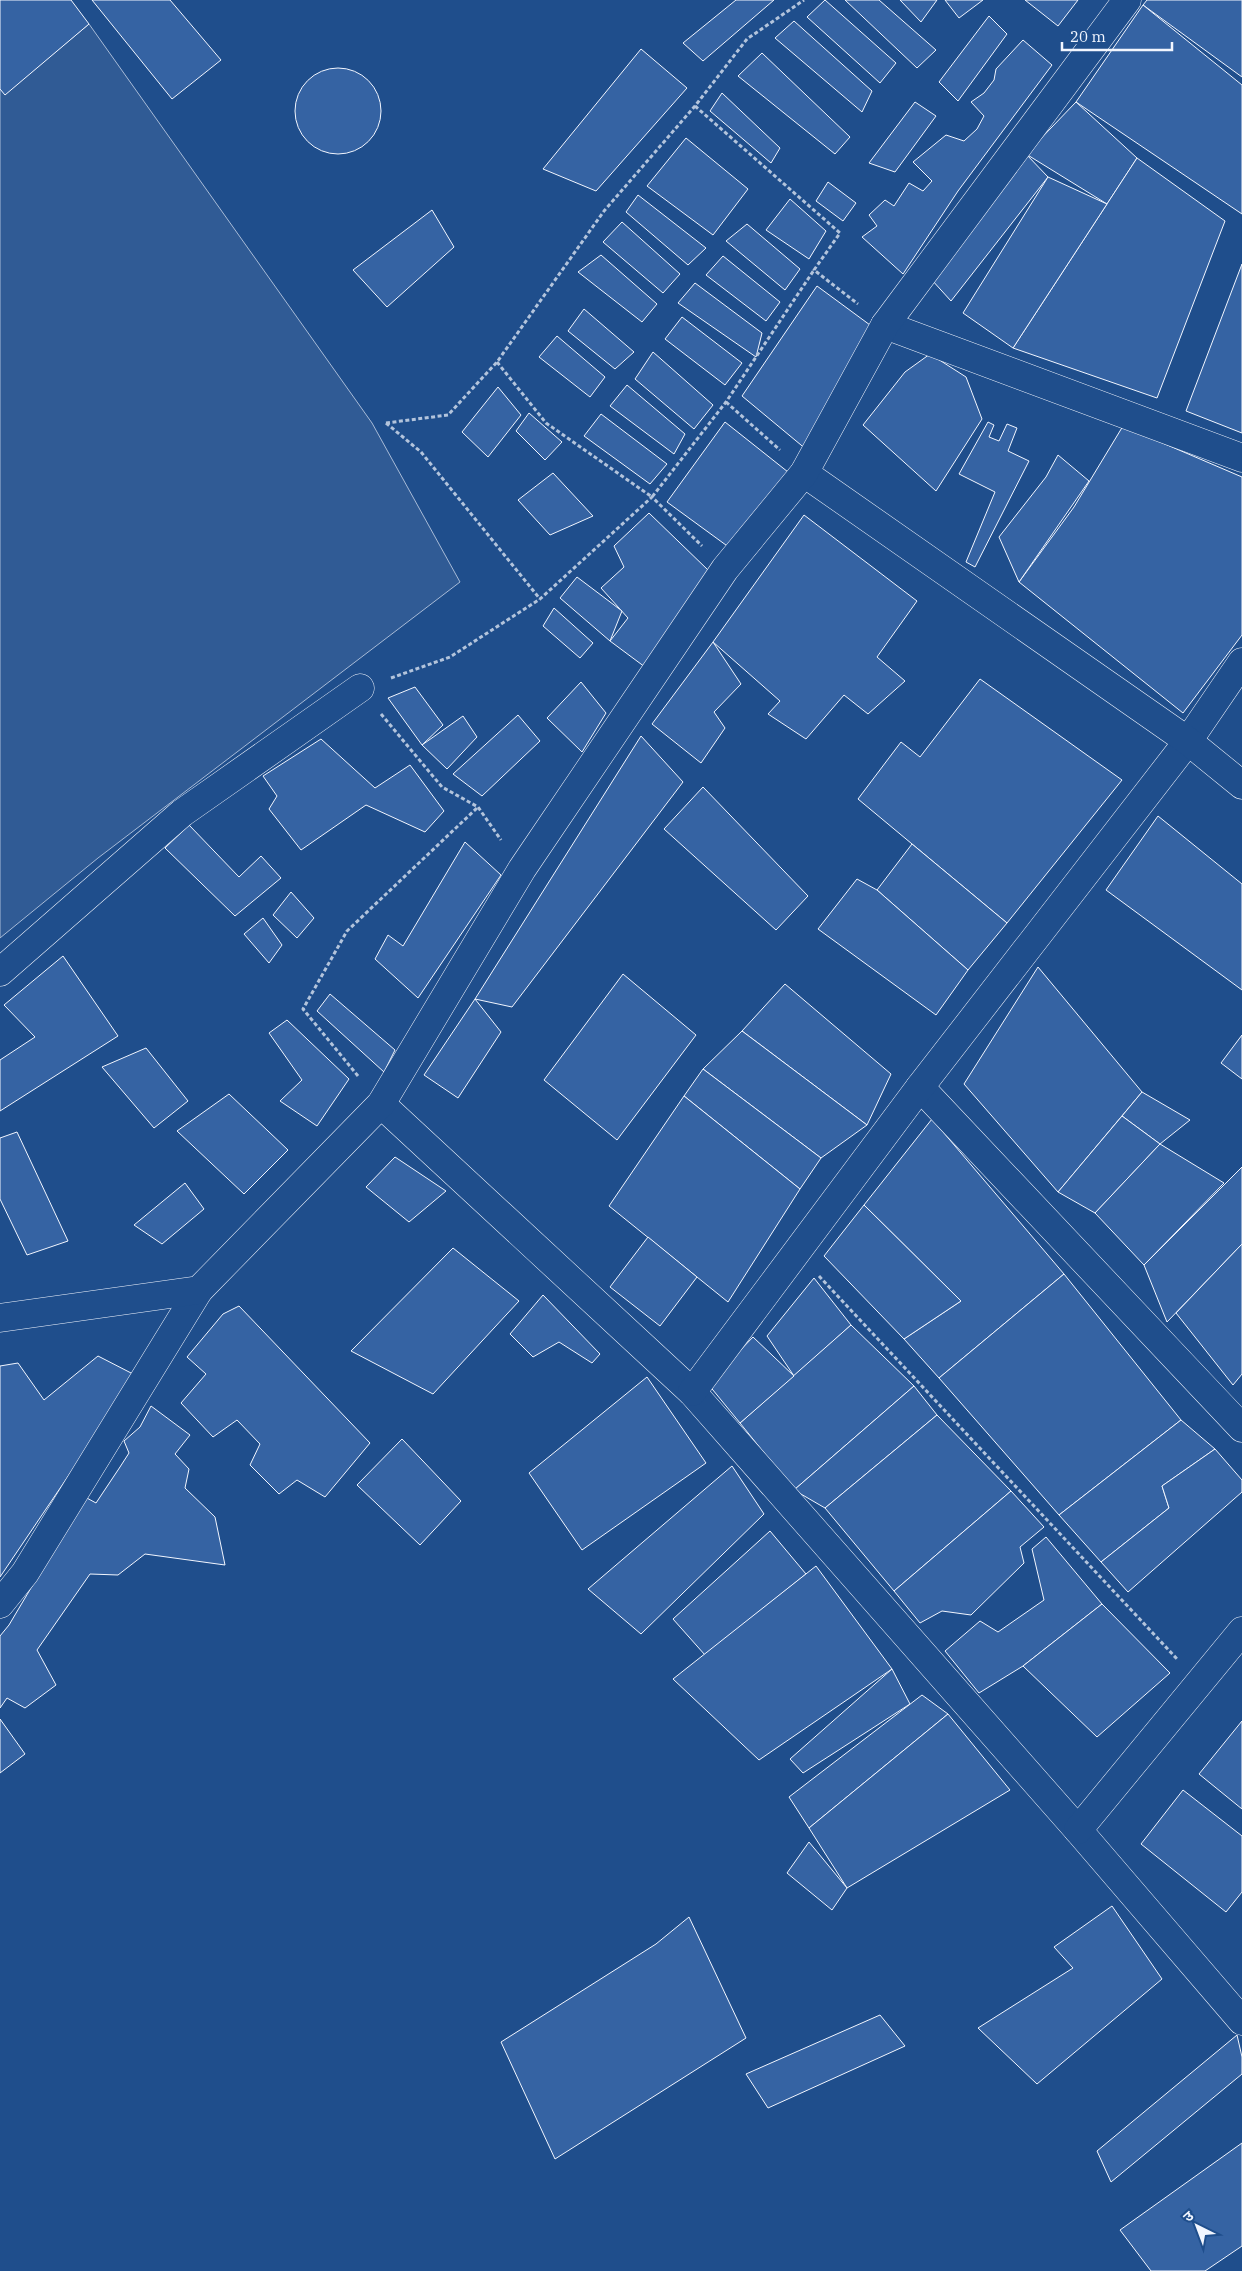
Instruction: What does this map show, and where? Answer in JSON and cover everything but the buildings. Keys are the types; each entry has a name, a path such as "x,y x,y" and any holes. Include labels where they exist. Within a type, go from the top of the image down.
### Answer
{"street":[{"path":"0,1604 25,1572 199,1290 381,1104 522,869 725,569 804,473 884,325 1127,0"},
{"path":"884,325 1242,458"},
{"path":"804,473 1188,741 1242,785"},
{"path":"692,1392 920,1086 1188,741 1242,662"},
{"path":"0,972 182,813 360,688"},
{"path":"920,1086 1242,1428"},
{"path":"381,1104 692,1392 1078,1830 1242,2021"},
{"path":"0,1318 199,1290"},
{"path":"1078,1830 1242,1631"}],"path":[{"path":"540,600 421,452 386,423 448,415 497,362 604,211 695,106 747,39 804,0"},
{"path":"522,869 478,807 442,787 360,688 450,657 540,600 652,497 726,402 840,232 695,106"},
{"path":"814,270 884,325"},
{"path":"497,362 546,423 652,497 725,569"},
{"path":"726,402 770,440 804,473"},
{"path":"381,1104 303,1009 347,931 478,807"},
{"path":"796,1252 1199,1683"}],"shaded area":[{"path":"89,24 372,423 460,582 98,858 0,938 0,89 5,94"}]}
